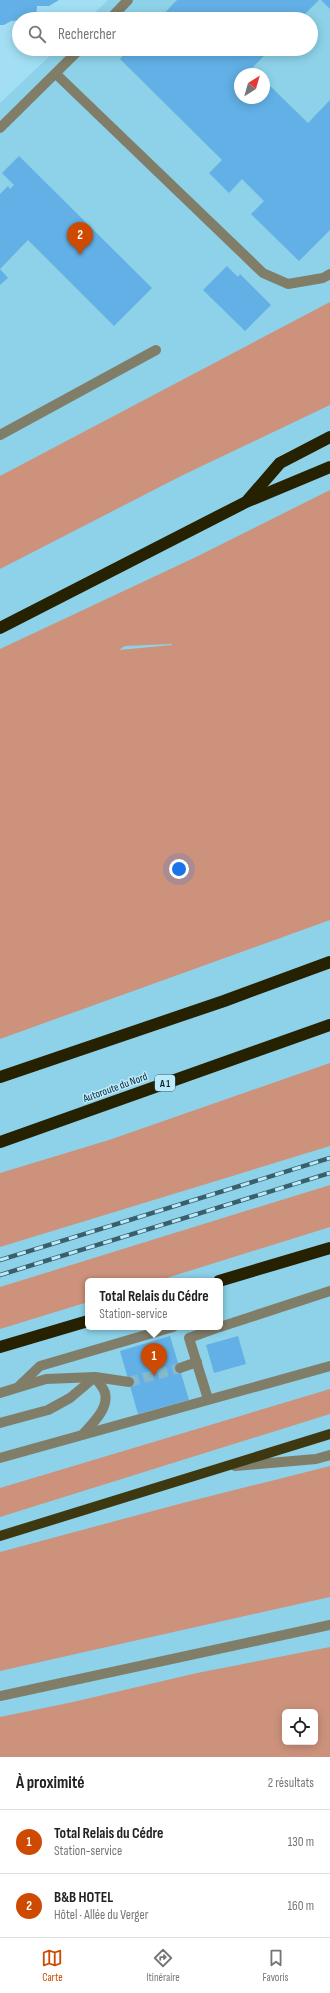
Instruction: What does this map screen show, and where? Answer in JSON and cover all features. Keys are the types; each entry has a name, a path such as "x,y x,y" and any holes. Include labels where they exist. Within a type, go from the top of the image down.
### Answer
{"highway":[{"path":"246,502 280,463 330,438"},
{"path":"0,628 246,502 330,467"},
{"path":"0,1077 224,1001 330,962"},
{"name":"Autoroute du Nord","path":"0,1142 330,1025"},
{"path":"223,1280 330,1248"},
{"path":"0,1347 85,1322"}],"main road":[{"path":"0,1536 330,1434"}],"street":[{"path":"117,12 128,0"},
{"path":"0,128 73,56"},
{"path":"56,74 263,273 288,284 323,278 330,274"},
{"path":"0,435 156,350"},
{"path":"223,1326 330,1291"},
{"path":"223,1319 244,1318"},
{"path":"18,1387 40,1366 163,1330"},
{"path":"208,1399 189,1338 212,1330"},
{"path":"180,1368 197,1362"},
{"path":"0,1458 330,1366"},
{"path":"0,1423 48,1410 70,1398 95,1377"},
{"path":"83,1434 96,1420 104,1405 105,1393 95,1377"},
{"path":"0,1393 46,1378 95,1377 129,1382"},
{"path":"221,1467 316,1459 330,1455"},
{"path":"0,1696 330,1625"}],"shaded area":[{"path":"108,0 330,0 330,1757 0,1757 0,103 50,56 318,56 318,12 95,12"},
{"path":"330,302 330,405 181,476 0,569 0,476"},
{"path":"330,490 330,920 0,1039 0,649 196,557","holes":["172,645 119,650 125,646"]},
{"path":"330,1063 330,1146 0,1247 0,1173 109,1140"},
{"path":"330,1185 330,1227 167,1278 85,1278 85,1303 0,1329 0,1287"},
{"path":"330,1389 330,1414 0,1517 0,1488"},
{"path":"330,1466 330,1597 0,1671 0,1552 179,1504"},
{"path":"330,1647 330,1757 0,1757 0,1717 73,1702 197,1673"}],"building":[{"path":"0,0 59,0 49,6 37,6 37,12 12,12 12,21 4,25 0,25"},
{"path":"177,0 319,0 307,12 166,12"},
{"path":"321,0 330,0 330,9"},
{"path":"123,56 264,56 252,68 234,68 234,104 270,104 270,86 308,123 330,100 330,230 299,261 251,214 264,201 242,179 229,193 209,173 222,160 120,59"},
{"path":"19,156 152,288 114,326 28,240 0,269 0,194 8,186 10,189 14,185 2,173"},
{"path":"227,266 238,277 240,274 271,305 245,331 203,290"},
{"path":"0,269 8,278 0,285"},
{"path":"170,1336 189,1400 138,1414 120,1351"},
{"path":"238,1336 246,1364 214,1373 206,1345"}],"tunnel":[{"path":"129,1382 180,1368"}],"railway":[{"path":"0,1260 330,1158"},
{"path":"0,1275 330,1173"}],"place":[{"name":"B&B HOTEL","path":"80,255"},
{"name":"Total Relais du Cédre","path":"154,1376"}]}
